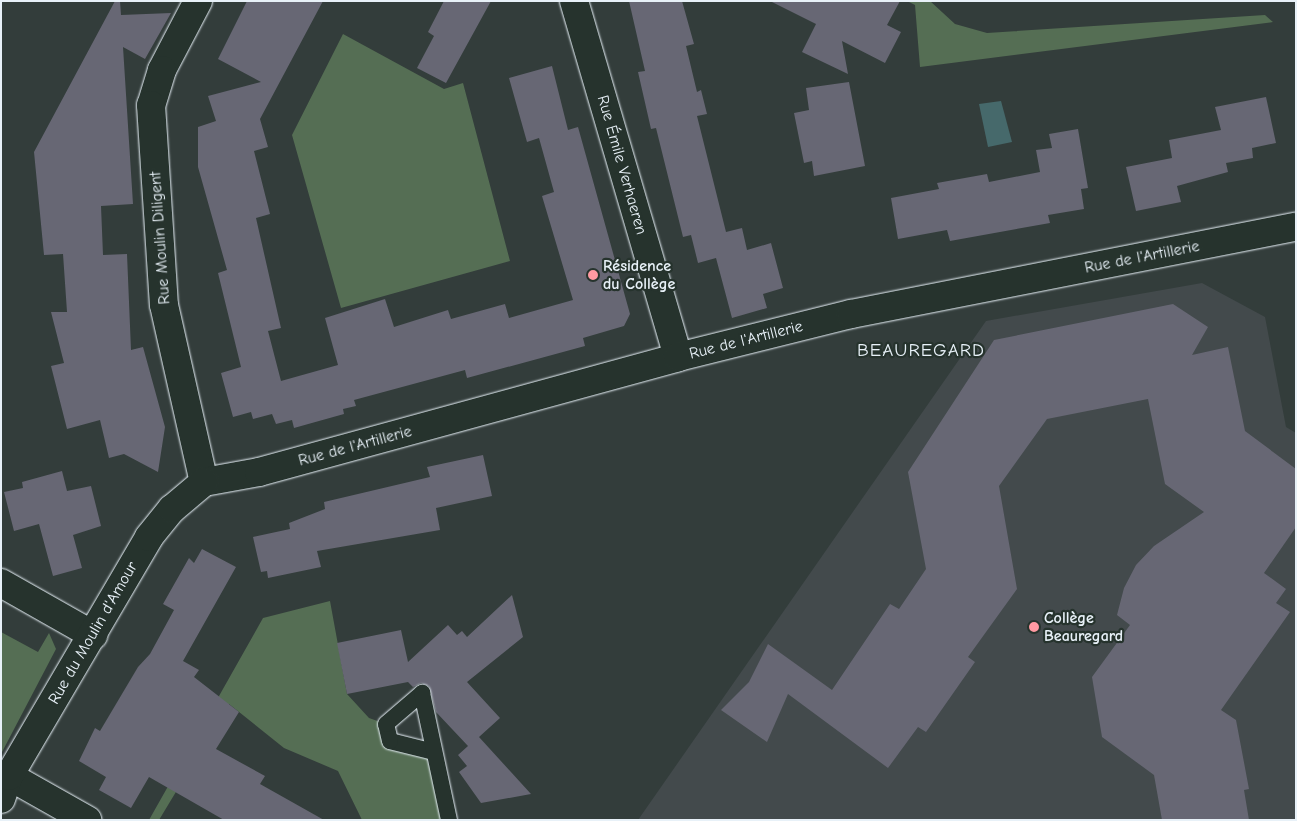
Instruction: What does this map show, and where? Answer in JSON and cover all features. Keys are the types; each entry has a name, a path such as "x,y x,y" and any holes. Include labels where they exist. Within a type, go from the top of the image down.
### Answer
{"street":[{"name":"Rue Moulin Diligent","path":"198,1 162,70 151,105 164,305 204,482"},
{"name":"Rue Émile Verhaeren","path":"574,1 678,357"},
{"name":"Rue de l'Artillerie","path":"204,482 259,472 678,357 851,314 1296,227"},
{"name":"Rue du Moulin d'Amour","path":"5,787 160,522 204,482"},
{"path":"1,583 93,634"},
{"path":"5,787 87,820"}],"lane":[{"path":"434,752 449,820"}],"shaded area":[{"name":"Collège Beauregard","path":"1202,283 1265,317 1286,427 1296,433 1296,820 638,820 986,321"}],"green space":[{"path":"907,1 930,1 955,24 987,33 1265,15 1273,22 920,67 915,5"},
{"path":"343,34 444,89 463,83 510,261 341,308 292,135"},
{"path":"330,601 347,694 369,718 386,724 390,741 434,752 449,820 362,820 338,771 284,748 229,704 159,820 149,820 263,618"},
{"path":"1,632 38,652 49,633 56,649 1,754"}],"water":[{"path":"1001,101 1012,142 988,147 979,104"}],"building":[{"path":"115,1 120,1 121,15 171,13 145,59 123,47 133,204 101,206 103,255 127,254 131,350 143,347 165,427 158,472 124,454 109,458 100,420 67,429 51,366 64,363 51,312 67,312 63,254 44,255 34,152"},
{"path":"247,1 323,1 260,119 268,147 254,151 270,214 256,218 281,328 268,331 281,381 338,365 325,318 385,299 394,327 448,310 451,319 505,304 509,318 573,300 542,196 554,192 539,138 527,142 509,78 552,66 568,130 578,127 630,314 624,326 583,338 585,346 467,378 465,370 354,400 356,406 343,409 344,414 294,428 292,420 276,424 272,414 253,419 251,412 233,417 221,373 241,367 218,273 227,270 198,167 198,127 216,121 208,96 261,82 218,59"},
{"path":"444,1 491,1 446,83 417,68 434,36 428,32"},
{"path":"629,1 682,1 694,44 686,46 697,92 701,90 707,114 697,116 726,232 742,228 747,250 771,243 783,288 763,294 767,308 732,318 716,258 698,263 691,235 683,237 656,128 651,129 638,72 645,71"},
{"path":"770,1 900,1 887,25 901,32 885,63 842,41 848,74 802,52 816,24"},
{"path":"849,82 865,166 814,176 812,161 804,163 794,113 809,110 806,88"},
{"path":"1266,97 1276,143 1252,148 1253,158 1226,163 1228,172 1177,186 1181,202 1136,211 1126,167 1172,158 1169,140 1221,130 1215,107"},
{"path":"1078,129 1088,188 1081,189 1084,209 1048,215 1050,223 950,241 947,230 898,239 891,198 939,189 937,183 987,174 989,182 1040,172 1036,150 1052,148 1049,134"},
{"path":"1173,304 1208,327 1192,355 1228,347 1245,431 1296,469 1296,527 1264,573 1286,589 1276,603 1290,612 1221,710 1236,720 1249,789 1244,790 1249,820 1162,820 1154,775 1102,737 1092,677 1130,625 1117,615 1124,588 1136,565 1154,546 1204,512 1165,484 1148,399 1047,419 999,486 1017,589 968,657 975,662 926,732 918,727 888,768 788,694 767,742 721,710 749,682 768,644 832,690 890,604 899,609 926,569 908,472 994,340"},
{"path":"483,455 492,496 436,508 440,530 317,551 321,567 268,578 267,571 261,572 253,537 290,529 289,523 325,509 324,502 430,477 427,467"},
{"path":"62,471 67,491 91,486 101,526 73,535 82,568 53,576 39,524 14,531 4,492 23,488 22,482"},
{"path":"202,549 236,567 183,661 199,670 194,677 239,712 216,749 265,776 260,784 324,820 224,820 149,777 131,808 99,790 106,777 79,761 95,728 100,731 138,667 150,654 174,610 163,604 189,558 194,563"},
{"path":"512,595 523,637 467,682 500,718 479,737 531,794 481,803 459,772 467,766 458,755 468,746 436,712 429,686 421,683 413,687 408,682 347,694 337,643 401,630 408,662 448,625 457,635 462,631 467,637"}],"place":[{"name":"Résidence du Collège","path":"593,275"},
{"name":"Collège Beauregard","path":"1034,627"}],"district":[{"name":"BEAUREGARD","path":"921,351"}]}
